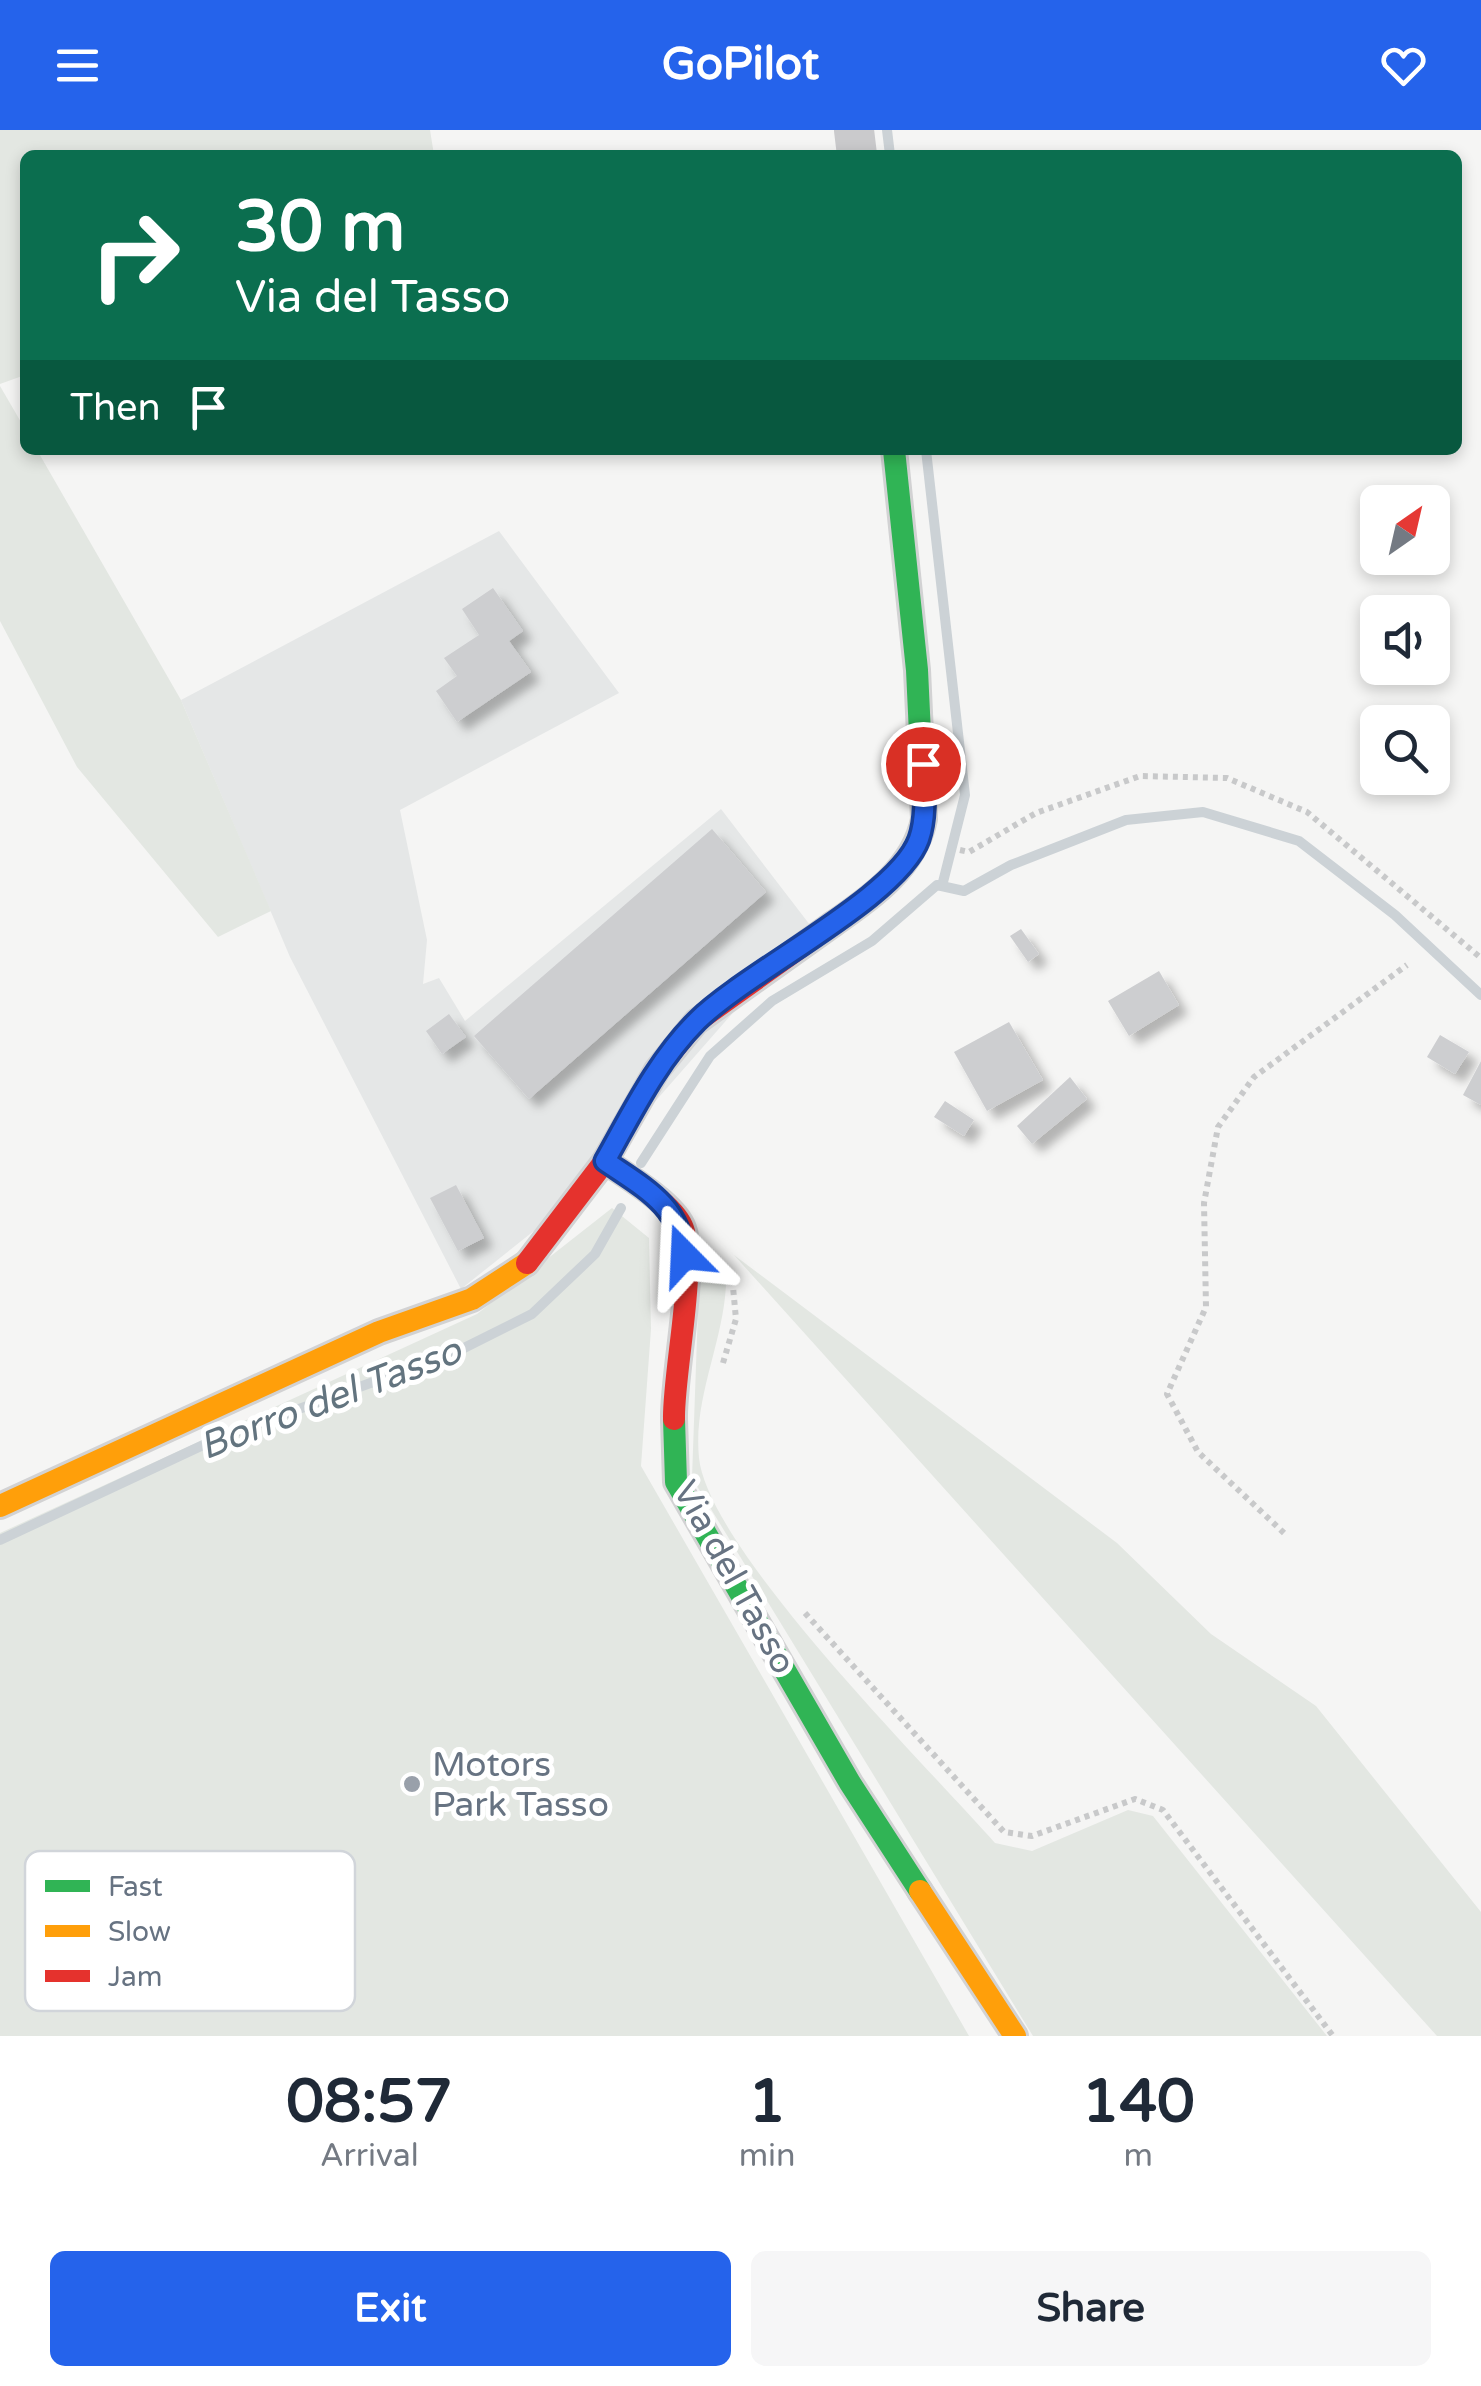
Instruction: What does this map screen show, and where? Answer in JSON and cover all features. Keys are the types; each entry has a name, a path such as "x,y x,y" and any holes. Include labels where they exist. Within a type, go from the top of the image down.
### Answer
{"street":[{"path":"0,1506 379,1332 472,1299 531,1260 605,1161 656,1070 696,1022 755,972 844,916 894,873 919,841 925,799 917,656 895,455"},
{"name":"Via del Tasso","path":"605,1161 652,1193 682,1226 687,1285 673,1385 676,1482 850,1783 1015,2036"}],"path":[{"path":"919,841 969,852 1036,814 1140,776 1227,778 1307,812 1481,958"},
{"path":"1284,1533 1198,1452 1167,1394 1206,1306 1204,1203 1218,1127 1254,1076 1407,965"},
{"path":"720,1373 736,1320 733,1281"},
{"path":"797,1604 1004,1832 1032,1836 1135,1799 1163,1810 1333,2036"}],"shaded area":[{"path":"0,130 430,130 433,150 20,150 20,377 0,384"},
{"path":"0,386 20,420 20,455 40,455 181,700 271,911 218,937 77,767 0,621"},
{"path":"499,531 619,693 400,810 427,940 423,984 439,978 465,1021 721,809 810,925 559,1211 461,1289 290,957 181,700"},
{"name":"Motors Park Tasso","path":"612,1208 649,1238 651,1329 641,1466 969,2036 0,2036 0,1533 477,1314"},
{"path":"700,1253 726,1285 700,1414 699,1458 712,1498 779,1600 874,1712 995,1843 1032,1851 1128,1810 1153,1816 1327,2036 1033,2036 692,1478"},
{"path":"734,1255 1117,1543 1211,1634 1316,1706 1481,1912 1481,2036 1437,2036"}],"building":[{"path":"493,588 523,631 509,641 531,672 457,722 436,691 457,676 444,658 479,635 462,609"},
{"path":"712,829 766,892 529,1099 474,1036"},
{"path":"1021,929 1039,954 1028,962 1010,936"},
{"path":"1159,971 1179,1005 1129,1036 1108,1001"},
{"path":"449,1014 466,1037 442,1054 426,1031"},
{"path":"1009,1022 1043,1080 987,1111 954,1052"},
{"path":"1440,1035 1469,1052 1455,1074 1427,1057"},
{"path":"1481,1061 1481,1105 1463,1095"},
{"path":"1070,1077 1087,1099 1032,1144 1017,1126"},
{"path":"945,1101 974,1120 964,1136 934,1117"},
{"path":"456,1185 484,1238 458,1251 430,1198"}],"waterway":[{"path":"887,130 889,150"},
{"path":"927,455 965,795 942,886"},
{"name":"Borro del Tasso","path":"641,1163 710,1056 772,1001 872,941 937,885 964,891 1011,865 1126,820 1203,812 1299,841 1395,915 1481,995"},
{"name":"Borro del Tasso","path":"0,1540 216,1439 456,1352 532,1314 595,1254 621,1208"}],"traffic: fast":[{"path":"833,924 889,880 911,852 924,819 917,670 895,455"},
{"path":"674,1419 676,1482 850,1783 920,1891"}],"traffic: slow":[{"path":"0,1506 379,1332 472,1299 527,1263"},
{"path":"920,1891 1015,2036"}],"traffic: jam":[{"path":"674,1419 686,1291 682,1226 658,1199 605,1161 657,1070 696,1022 833,924"},
{"path":"527,1263 605,1161"}],"place":[{"name":"Motors Park Tasso","path":"412,1784"}],"route":[{"path":"684,1255 682,1226 652,1193 605,1161 656,1070 696,1022 755,972 844,916 894,873 919,841 925,799 923,764"}]}
